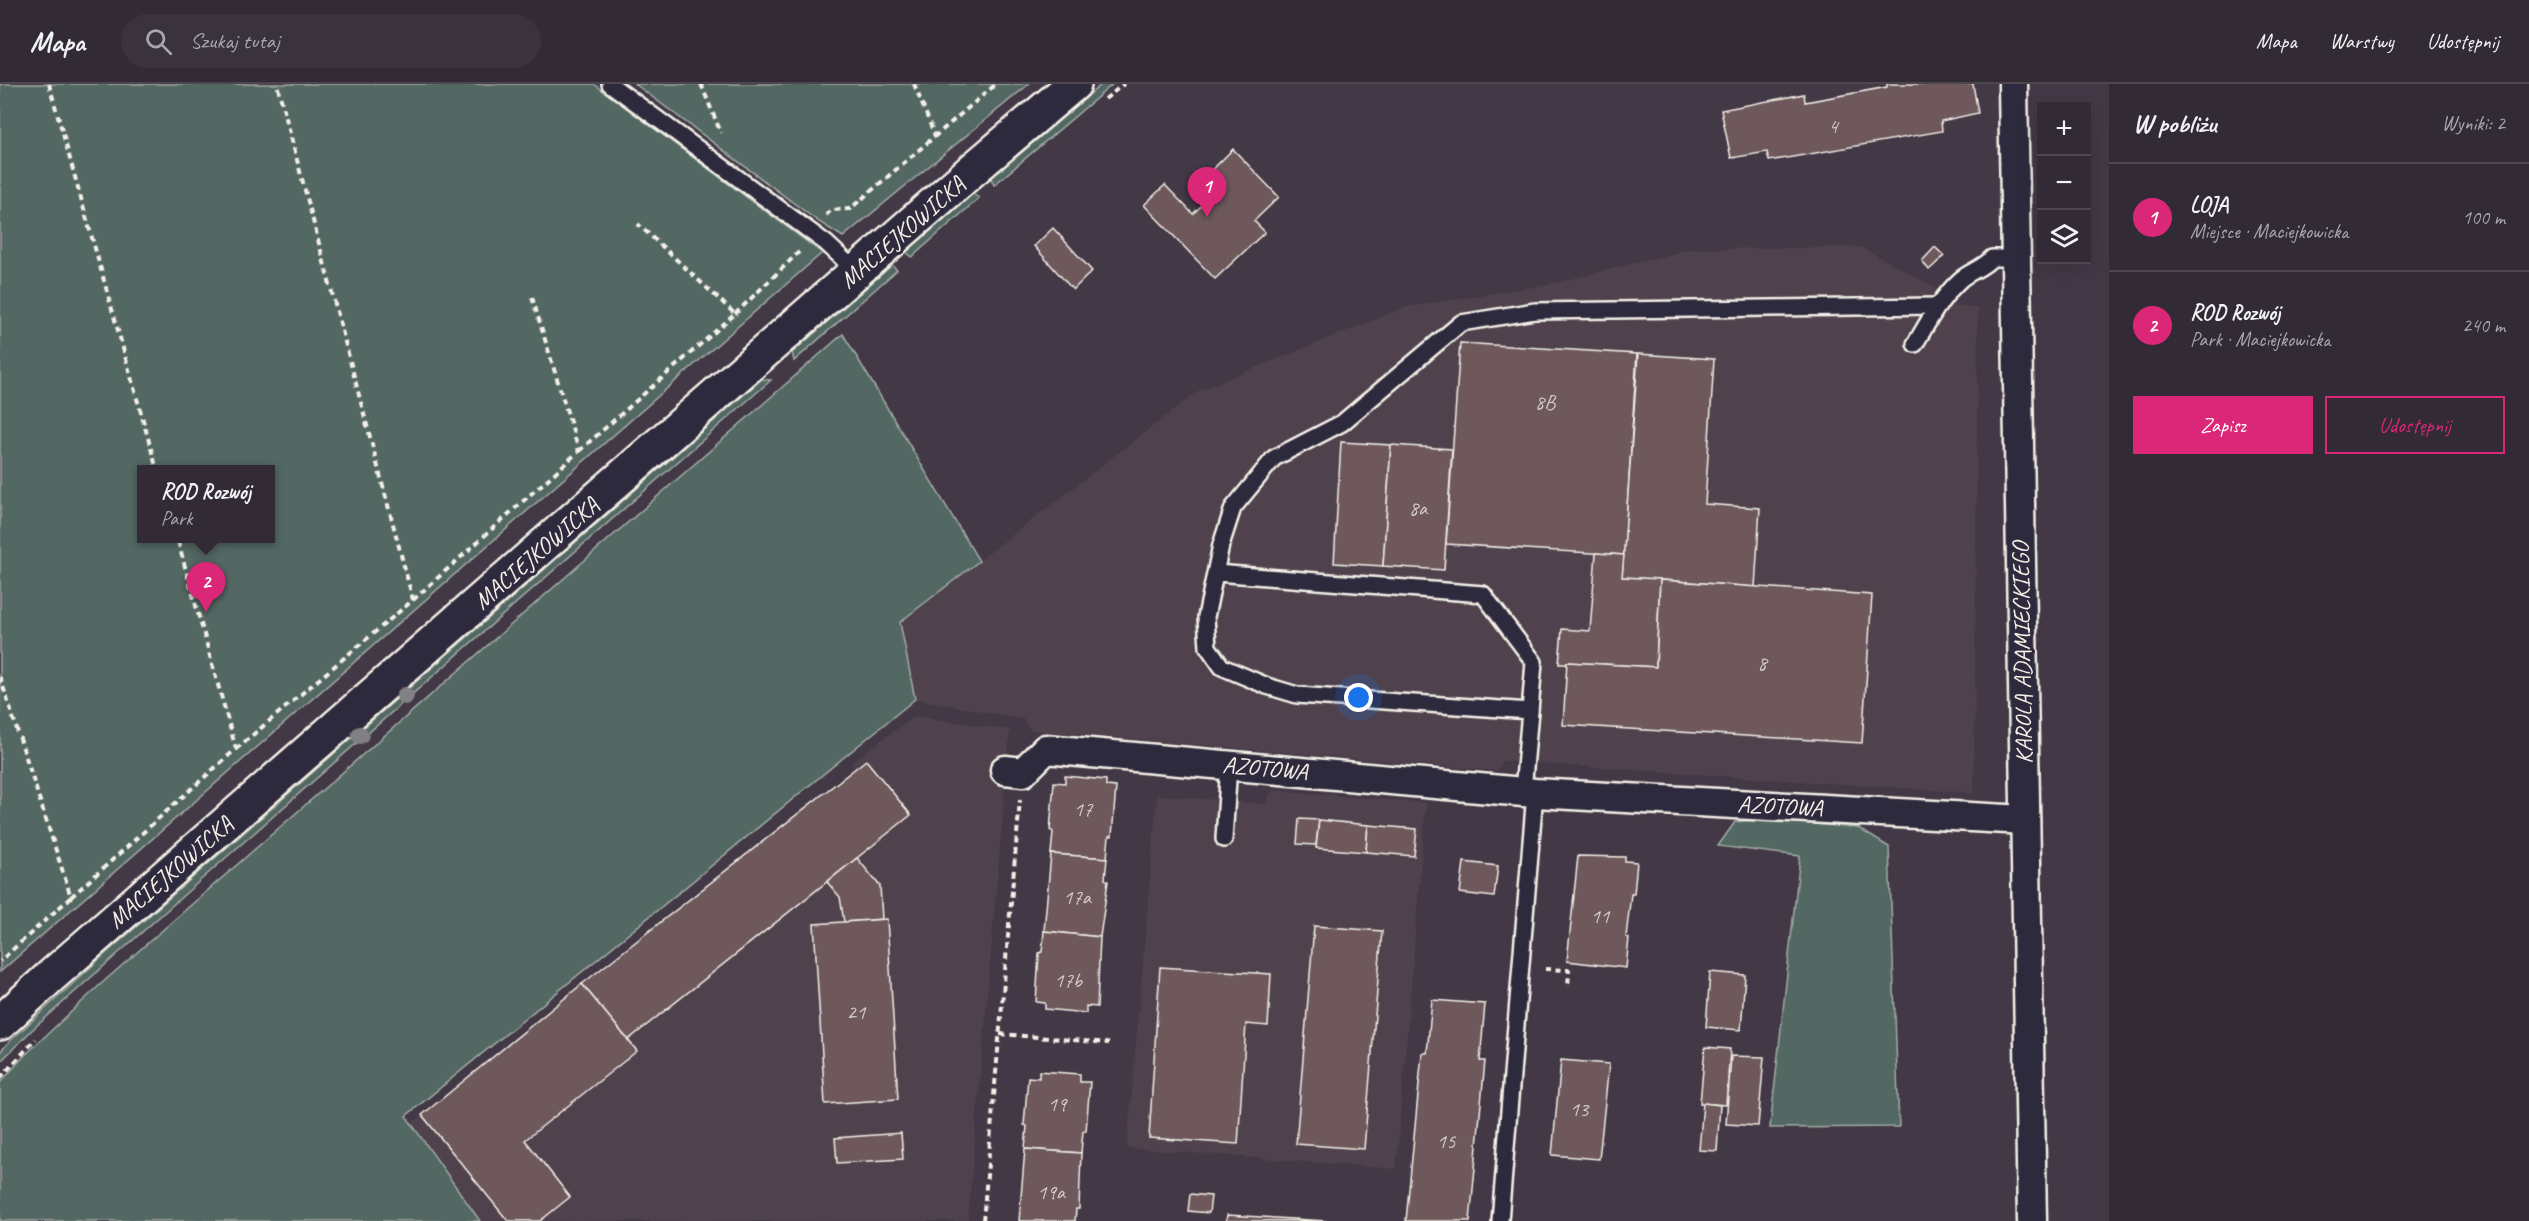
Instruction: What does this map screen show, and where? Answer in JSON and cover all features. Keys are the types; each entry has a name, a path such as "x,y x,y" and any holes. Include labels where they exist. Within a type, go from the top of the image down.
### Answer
{"street":[{"name":"MACIEJKOWICKA","path":"0,1023 59,969 1074,84"},
{"name":"KAROLA ADAMIECKIEGO","path":"2013,84 2032,1221"},
{"name":"AZOTOWA","path":"1014,771 1046,749 1529,792 2025,820"}],"lane":[{"path":"610,84 813,233 842,256 857,272"},
{"path":"1915,344 1945,296 1963,278 1992,258 2015,258"},
{"path":"1530,711 1297,695 1267,686 1222,667 1208,647 1206,617 1221,545 1233,508 1274,458 1342,423 1461,323 1535,311 1938,306"},
{"path":"1216,573 1483,594 1534,662 1530,711 1529,792 1521,967 1500,1221"},
{"path":"1224,839 1229,765"}],"path":[{"path":"49,84 156,465"},
{"path":"277,84 412,600"},
{"path":"701,84 721,135"},
{"path":"914,84 935,136"},
{"path":"823,208 850,209 996,84"},
{"path":"0,961 236,749 412,600 735,314 813,233 831,210"},
{"path":"638,224 735,314"},
{"path":"532,297 579,451"},
{"path":"178,543 236,749"},
{"path":"0,677 71,897"},
{"path":"983,1221 1000,1034 1014,771"},
{"path":"1521,967 1569,970 1568,988"},
{"path":"1000,1034 1109,1044"}],"shaded area":[{"path":"1861,247 1933,286 1956,305 1978,308 1974,793 1503,761 1496,771 1030,730 1023,719 915,699 900,622 1198,391 1406,307 1551,284 1691,249"},
{"path":"914,716 1010,730 968,1221 480,1221 412,1123 582,984 855,768 852,762"},
{"path":"1272,790 1426,803 1396,1169 1127,1148 1157,795 1265,804"}],"green space":[{"path":"0,84 594,84 822,253 0,972"},
{"path":"635,84 1029,84 843,237 819,222"},
{"path":"1102,84 1113,84 994,185 991,178"},
{"path":"973,194 979,198 912,257 906,252"},
{"path":"892,265 897,270 794,361 792,353"},
{"path":"843,334 979,561 900,622 915,699 406,1116 480,1221 0,1221 0,1083 23,1057 102,983"},
{"path":"762,379 771,380 221,862 32,1030 0,1062 0,1052 10,1041 103,956"},
{"path":"1760,819 1858,828 1889,847 1899,1127 1770,1128 1800,856 1718,846 1735,822"}],"building":[{"path":"1887,84 1973,84 1978,113 1941,121 1942,131 1769,161 1767,152 1731,158 1721,110 1804,94 1805,102 1887,87"},
{"path":"1233,149 1279,197 1254,221 1265,232 1215,279 1144,205 1165,185 1193,214 1225,182 1213,169"},
{"path":"1053,228 1092,271 1073,290 1034,246"},
{"path":"1935,247 1944,256 1929,270 1922,261"},
{"path":"1460,343 1637,354 1624,555 1446,544"},
{"path":"1638,354 1714,359 1705,504 1760,508 1755,587 1622,577"},
{"path":"1341,442 1391,445 1383,566 1334,563"},
{"path":"1391,445 1452,449 1444,570 1383,566"},
{"path":"1596,553 1624,555 1622,577 1660,579 1656,667 1567,662 1567,664 1559,664 1562,629 1590,631"},
{"path":"1660,580 1872,595 1862,743 1563,725 1567,662 1656,667"},
{"path":"866,760 911,815 628,1040 582,984"},
{"path":"1065,776 1106,780 1106,786 1116,787 1112,836 1109,836 1107,858 1051,854 1053,832 1050,830 1054,782 1065,783"},
{"path":"1299,819 1319,820 1316,845 1297,844"},
{"path":"1319,820 1368,825 1366,852 1316,848"},
{"path":"1368,825 1417,829 1414,856 1366,852"},
{"path":"1051,854 1107,858 1105,879 1108,881 1100,937 1044,931"},
{"path":"1578,856 1625,857 1625,861 1637,862 1626,937 1629,938 1626,968 1567,961"},
{"path":"857,858 880,886 882,919 844,922 840,897 827,882"},
{"path":"1464,862 1498,866 1494,897 1460,893"},
{"path":"887,919 898,1099 825,1104 814,924"},
{"path":"1314,926 1382,931 1364,1149 1296,1144"},
{"path":"1044,931 1100,937 1097,1007 1086,1006 1086,1013 1045,1009 1045,1003 1036,1002 1039,953 1042,952"},
{"path":"1160,967 1271,974 1268,1026 1246,1024 1238,1144 1149,1138"},
{"path":"1710,972 1745,975 1741,1030 1706,1027"},
{"path":"582,984 637,1051 525,1140 570,1197 540,1221 508,1221 422,1115"},
{"path":"1432,1000 1485,1004 1480,1061 1485,1061 1470,1221 1406,1221 1422,1053 1427,1053"},
{"path":"1705,1047 1730,1049 1726,1105 1700,1103"},
{"path":"1731,1056 1764,1057 1758,1126 1726,1124"},
{"path":"1561,1060 1609,1064 1599,1159 1552,1155"},
{"path":"1039,1071 1080,1074 1080,1082 1090,1082 1086,1131 1083,1131 1081,1153 1025,1149 1027,1126 1024,1125 1028,1077 1039,1078"},
{"path":"1703,1103 1720,1105 1717,1151 1699,1150"},
{"path":"901,1133 903,1159 837,1163 835,1138"},
{"path":"1025,1149 1081,1153 1079,1209 1076,1209 1075,1221 1019,1221"},
{"path":"1190,1194 1211,1196 1209,1213 1188,1211"},
{"path":"1227,1215 1327,1221 1226,1221"}],"place":[{"name":"LOJA","path":"1207,217"},
{"name":"ROD Rozwój","path":"206,612"}]}
